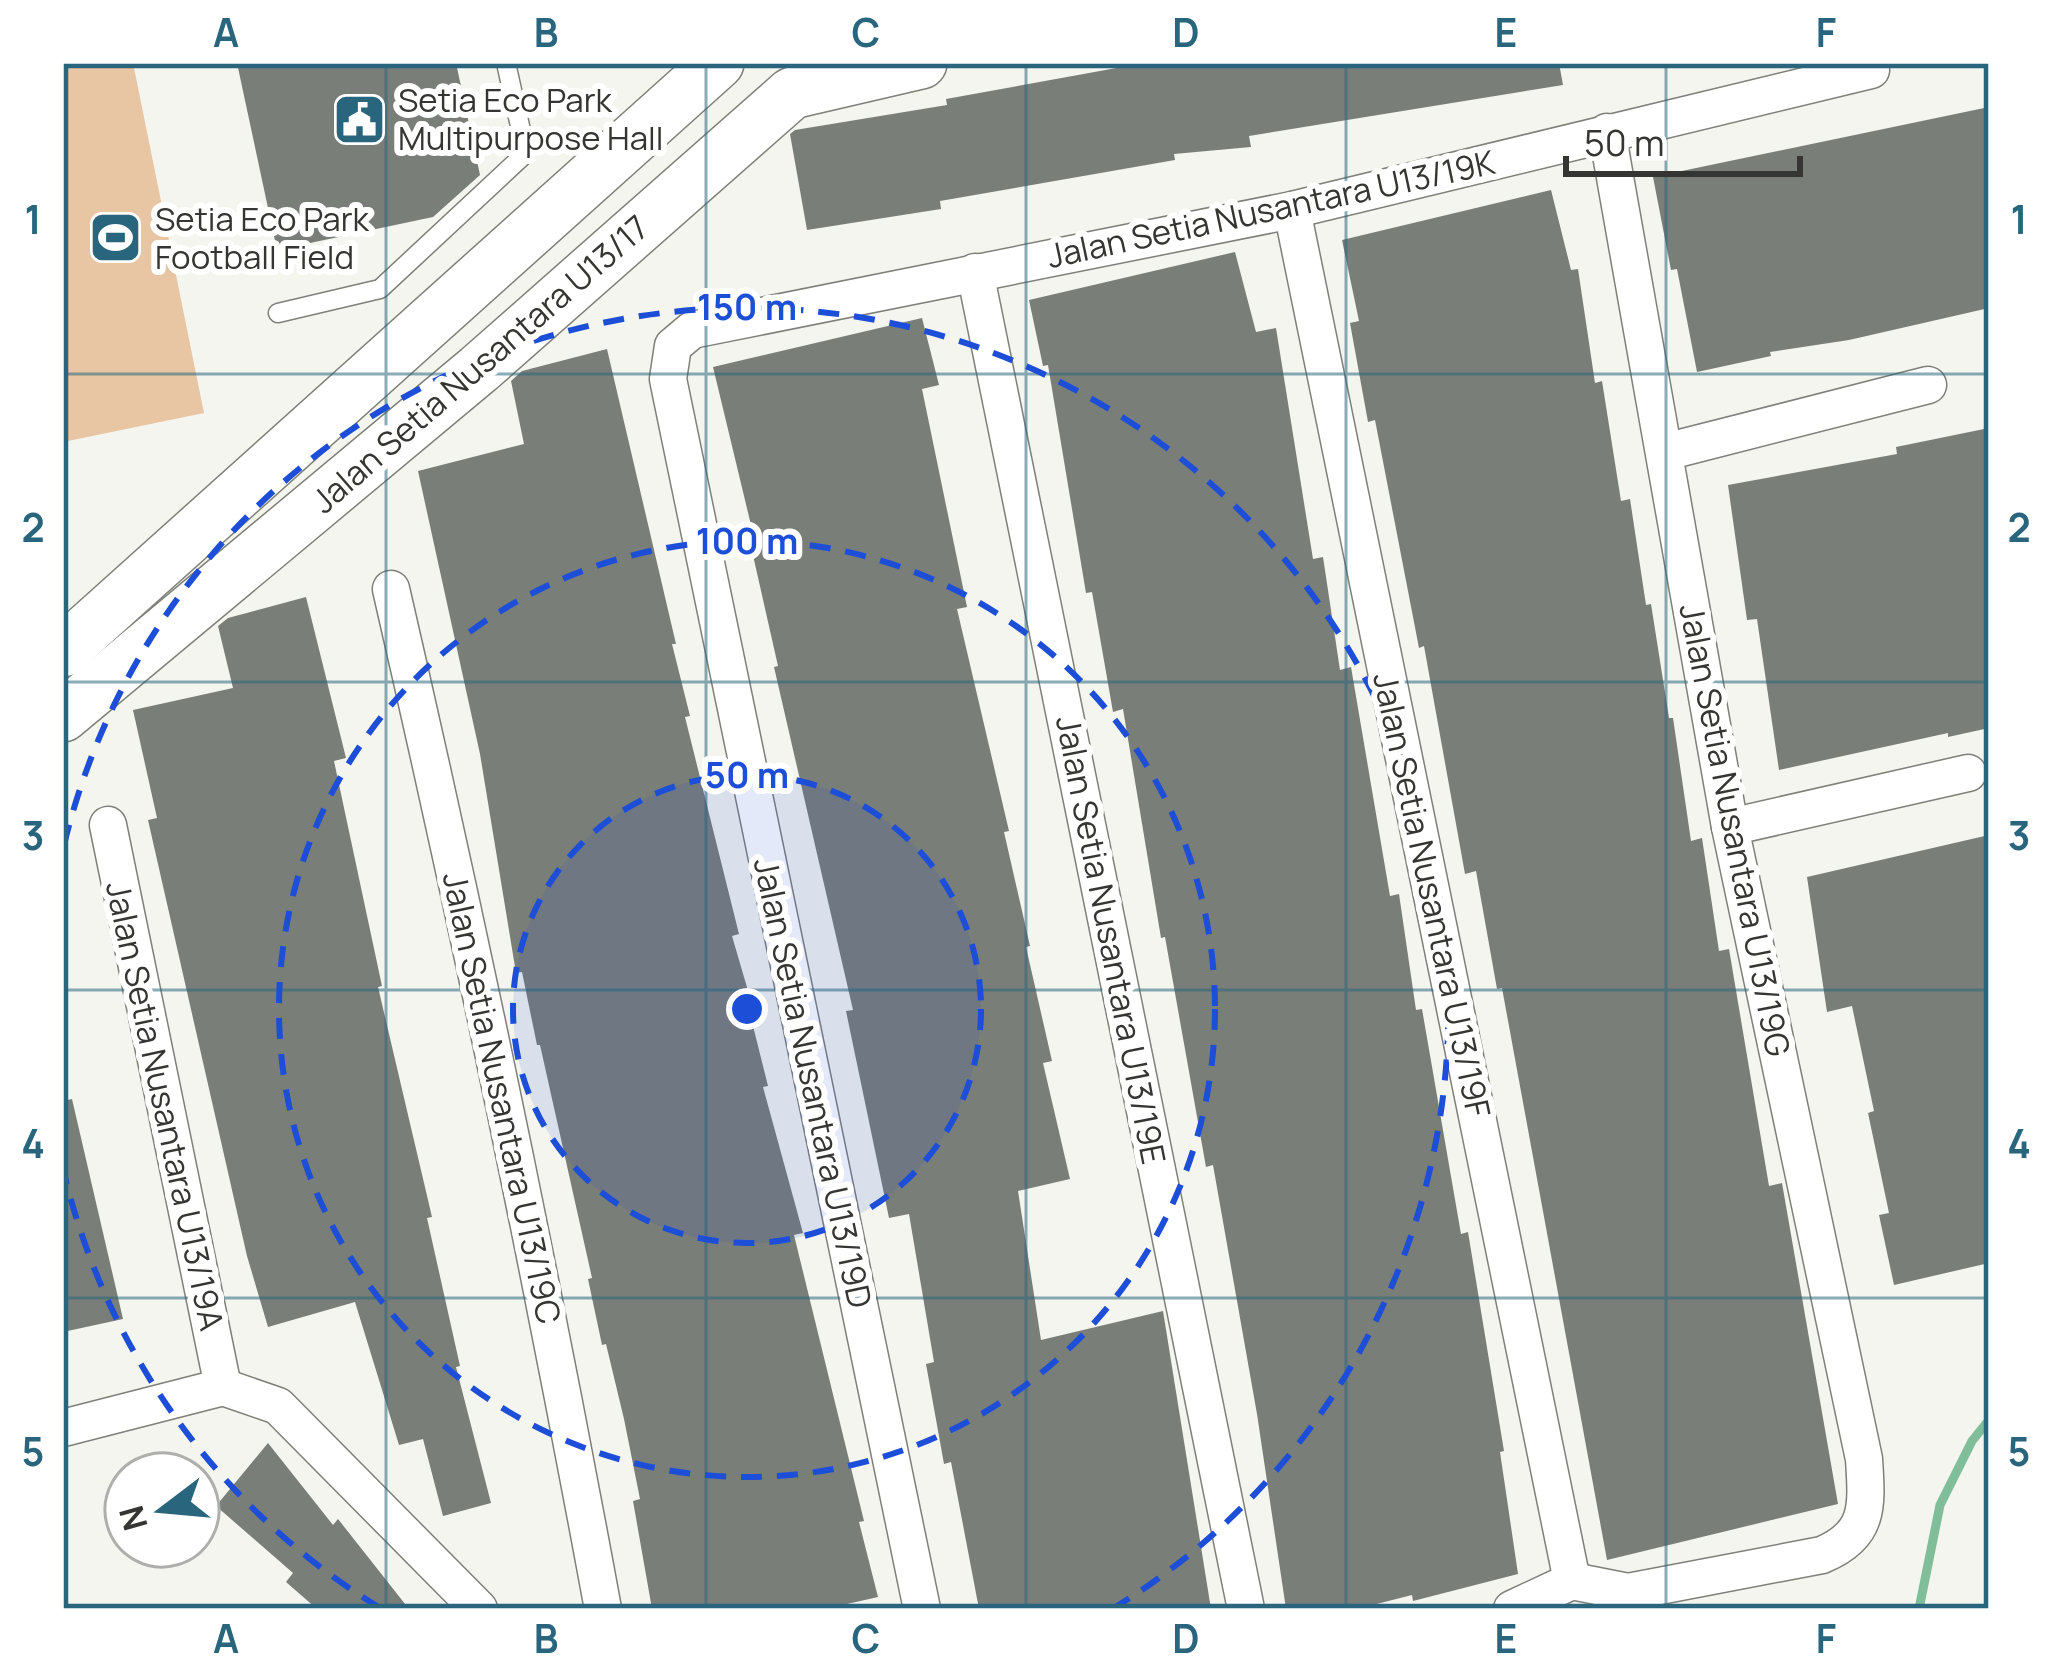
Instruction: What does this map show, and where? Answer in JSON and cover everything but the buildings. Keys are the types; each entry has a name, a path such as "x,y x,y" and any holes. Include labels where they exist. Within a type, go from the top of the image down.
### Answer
{"main road":[{"name":"Jalan Setia Nusantara U13/17","path":"63,651 718,63"},
{"name":"Jalan Setia Nusantara U13/17","path":"63,716 479,369 792,93 921,63"}],"street":[{"name":"Jalan Setia Nusantara U13/19K","path":"673,346 692,330 1292,210 1871,70"},
{"name":"Jalan Setia Nusantara U13/19G","path":"1572,1580 1628,1592 1822,1556 1843,1546 1860,1527 1866,1495 1864,1459 1730,827 1607,132"},
{"name":"Jalan Setia Nusantara U13/19F","path":"1292,210 1572,1580"},
{"name":"Jalan Setia Nusantara U13/19E","path":"975,272 1246,1609"},
{"name":"Jalan Setia Nusantara U13/19D","path":"673,346 668,379 922,1609"},
{"path":"1665,452 1928,385"},
{"name":"Jalan Setia Nusantara U13/19C","path":"391,589 454,865 603,1609"},
{"path":"1730,827 1968,773"},
{"name":"Jalan Setia Nusantara U13/19A","path":"108,825 223,1387"},
{"path":"63,1428 223,1387 278,1406 478,1609"},
{"path":"1512,1609 1572,1580"}],"lane":[{"path":"278,313 380,289 526,153 506,63"}],"shaded area":[{"name":"Setia Eco Park Football Field","path":"63,63 133,63 204,413 63,442"}],"waterway":[{"path":"1919,1609 1940,1505 1972,1441 1989,1420"}],"place":[{"name":"Setia Eco Park Multipurpose Hall","path":"359,119"},
{"name":"Setia Eco Park Football Field","path":"116,238"}]}
